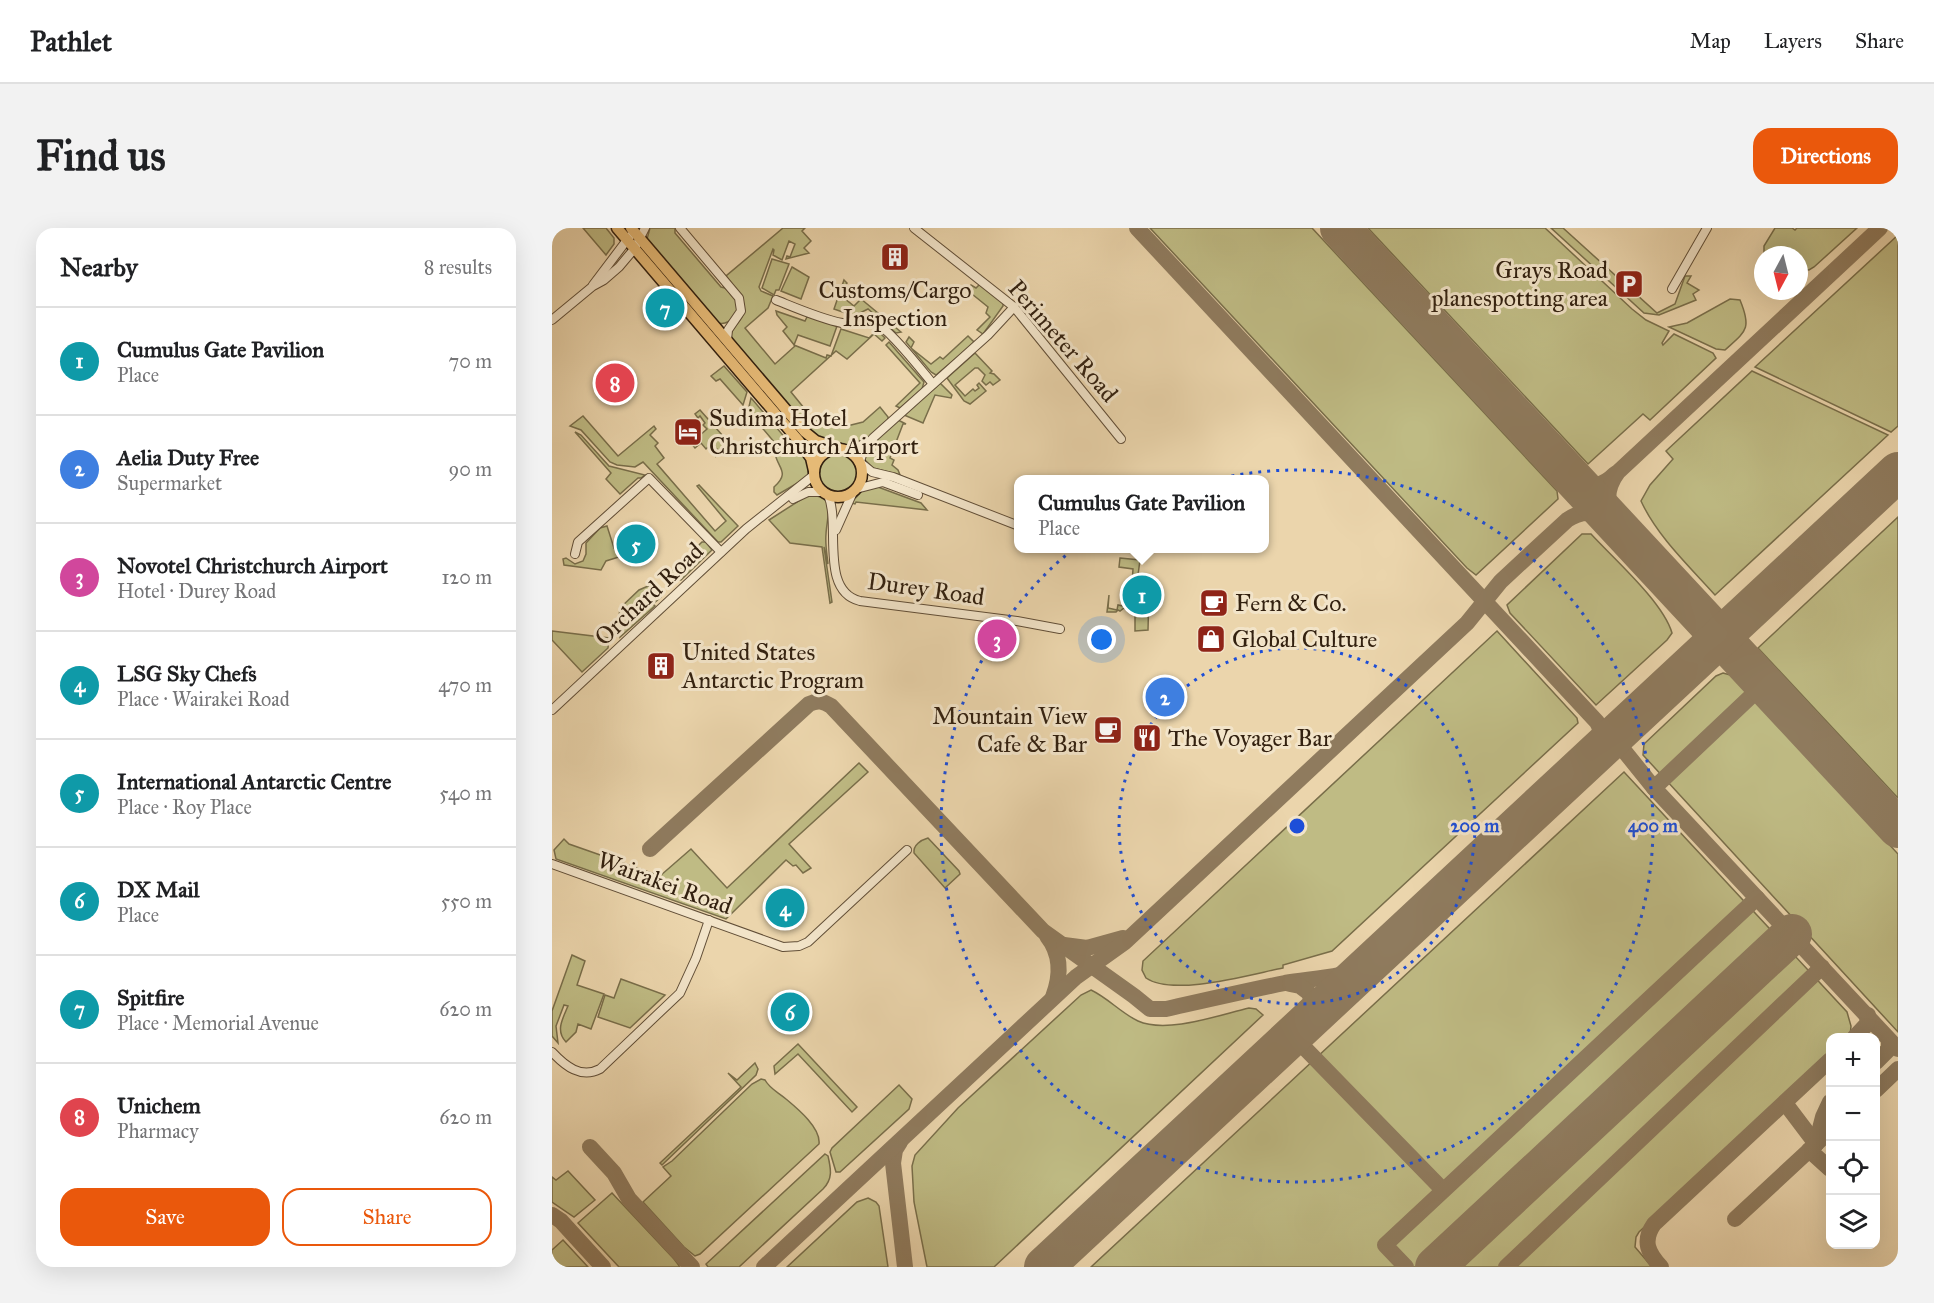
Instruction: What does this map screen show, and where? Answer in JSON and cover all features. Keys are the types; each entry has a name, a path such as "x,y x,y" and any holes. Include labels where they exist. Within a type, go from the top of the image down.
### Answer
{"main road":[{"path":"617,228 635,235 805,432 816,441 854,455 861,463 862,475 855,491 841,497 826,493 817,484 811,458 804,448 635,235"},
{"path":"814,473 817,462 823,455 831,450 842,450"}],"street":[{"path":"680,228 739,298 741,311 728,330 727,340"},
{"name":"Perimeter Road","path":"914,228 1014,307 1121,439"},
{"path":"1672,289 1707,228"},
{"path":"552,320 592,286 612,273 635,235"},
{"path":"776,300 841,323 878,324 933,384"},
{"path":"1014,307 988,335 873,438 864,448 861,463 872,472 893,477 1014,524"},
{"path":"715,327 731,324"},
{"path":"842,450 860,446 873,438"},
{"name":"Orchard Road","path":"552,710 746,529 814,473"},
{"path":"575,554 578,542 649,478 721,552"},
{"path":"855,491 883,482 918,495"},
{"name":"Durey Road","path":"834,538 839,521 855,491"},
{"name":"Orchard Road","path":"773,507 804,493 826,493"},
{"name":"Durey Road","path":"826,493 833,506 833,555 838,581 844,592 855,600 1017,621 1060,629"},
{"name":"Wairakei Road","path":"552,864 783,946 799,946 808,942 907,850"},
{"path":"552,1052 561,1062 571,1068 588,1073 600,1069 680,993 696,958 709,920"}],"shaded area":[{"path":"583,228 606,228 614,238 614,244 606,255"},
{"path":"650,228 675,228 675,233 721,287 727,289 735,298 737,309 731,320 718,323 647,239"},
{"path":"783,228 805,228 802,231 811,241 804,248 809,253 786,259 787,256 790,257 795,244 789,241 782,260 773,255 773,249 759,287 761,291 773,296 768,308 745,328 775,364 794,345 826,358 827,355 831,356 791,392 813,419 830,425 847,426 863,422 880,407 888,420 860,443 838,444 811,432 730,337 744,308 738,291 726,276"},
{"path":"1150,228 1312,228 1557,491 1558,499 1476,575"},
{"path":"1368,228 1545,228 1632,309 1646,320 1669,331 1663,345 1674,334 1713,353 1716,358 1650,420 1643,414 1588,464"},
{"path":"1551,228 1563,228 1657,313 1675,304 1685,276 1691,276 1687,283 1699,290 1693,294 1696,300 1659,315 1644,313"},
{"path":"1775,228 1795,230 1797,228 1857,228 1809,270 1808,246 1764,246"},
{"path":"1898,235 1898,426 1891,432 1755,367"},
{"path":"772,259 789,264 779,290 776,290 774,295 762,288"},
{"path":"792,267 809,277 801,299 781,291"},
{"path":"844,280 847,283 845,286 850,290 844,298 854,306 861,299 901,332 896,333 868,309 854,316 834,309"},
{"path":"980,284 1003,302 1003,306 983,334 977,330 990,317 986,313 988,307 967,290 971,285 976,288"},
{"path":"1730,299 1740,300 1746,324 1738,338 1725,350 1716,349 1669,327 1687,323"},
{"path":"776,311 805,321 807,317 810,317 837,326 830,346 798,335 794,345 783,331 787,327"},
{"path":"841,329 869,338 877,330 885,338 882,341 874,334 847,359 836,351 831,355"},
{"path":"968,336 974,342 936,375 911,348 931,364 940,357 943,359"},
{"path":"909,337 914,342 911,348 906,342"},
{"path":"889,342 924,382 922,389 900,408 896,406 920,383 886,345"},
{"path":"975,353 992,371 990,373 1000,380 993,385 990,382 986,385 982,381 985,375 975,368 955,385 965,396 973,389 975,391 979,388 977,385 979,383 986,391 970,404 964,401 947,378"},
{"path":"724,366 747,392 743,405 720,379 716,381 711,376"},
{"path":"1752,371 1888,435 1715,595 1665,538 1641,501 1650,485 1673,459 1666,451"},
{"path":"940,383 952,395 951,398 935,395 923,423 904,415"},
{"path":"751,398 787,440 775,443 748,411"},
{"path":"700,410 730,444 716,456 717,449 708,447 706,449 701,443 695,448 691,443 707,429 700,416 698,418 695,414"},
{"path":"583,416 618,456 654,426 656,429 650,435 658,443 655,446 664,458 657,464 715,531 726,521 697,486 699,485 738,526 721,542 718,542 643,462 635,467 610,462 581,430 570,426"},
{"path":"898,420 906,424 903,424 890,458 894,460 892,465 900,475 873,468 864,459 866,449"},
{"path":"575,432 581,435 609,466 645,475 638,478 620,494 606,479 611,473"},
{"path":"796,446 806,460 809,472 808,477 777,495 774,487 782,477 782,470 775,453 779,447"},
{"path":"838,452 852,458 858,472 852,486 838,492 824,486 818,472 824,458"},
{"path":"878,487 921,503 927,510 851,503 862,491"},
{"path":"808,495 823,498 827,502 828,564 824,547 832,602 830,603 822,547 790,543 769,520"},
{"path":"1898,517 1898,798 1758,648"},
{"path":"607,526 614,548 620,548 619,557 606,561 601,570 564,565 563,559 566,558 575,564 583,561 586,554 586,543 600,528"},
{"path":"1582,534 1591,534 1637,581 1659,608 1672,633 1596,705 1510,613 1507,605"},
{"path":"702,542 706,542 712,550 681,580 665,578"},
{"path":"1120,558 1140,560 1138,575 1148,576 1149,586 1143,585 1143,582 1139,582 1138,585 1132,584 1133,569 1119,567"},
{"path":"648,586 660,588 656,592 661,597 653,604 655,606 620,637 618,626 620,608 639,590"},
{"path":"1133,587 1147,588 1149,591 1148,630 1135,631 1135,616 1130,609 1107,612 1109,595 1108,608 1117,610 1118,605 1123,606 1124,598 1129,601 1132,598"},
{"path":"552,631 609,638 608,648 582,672 552,640"},
{"path":"1497,631 1577,718 1578,723 1332,951 1283,965 1283,968 1193,985 1158,983 1146,978 1142,970 1143,961"},
{"path":"1723,673 1734,676 1898,854 1898,1032 1643,755 1644,744 1716,676"},
{"path":"859,763 868,772 789,844 811,868 803,873 796,865 793,866 786,860 726,919 556,859 554,850 564,839 569,844 660,876 691,849 727,888"},
{"path":"1624,772 1847,1012 1850,1033 1826,1033 1826,1060 1639,1232 1635,1247 1652,1267 1091,1267"},
{"path":"928,838 959,871 960,874 945,888 914,853 918,843"},
{"path":"572,955 585,961 577,985 604,994 591,1029 578,1024 576,1032 566,1042 560,1029 568,1006 564,1005 556,1026 558,1043 552,1036 552,1011"},
{"path":"621,979 665,995 630,1028 598,1017 605,995 614,998"},
{"path":"1091,990 1132,1018 1150,1024 1193,1022 1249,1008 1256,1009 1263,1015 994,1267 927,1267 914,1202 912,1166 915,1155 958,1108 1081,995"},
{"path":"798,1044 857,1107 852,1112 798,1054 775,1074 774,1066"},
{"path":"755,1063 758,1069 756,1075 662,1165 660,1163 741,1087 728,1073 737,1080"},
{"path":"761,1079 765,1080 808,1119 819,1138 819,1144 700,1254 695,1256 643,1202 671,1176 663,1167 752,1084"},
{"path":"899,1085 912,1099 909,1109 840,1172 836,1172 830,1152 832,1148"},
{"path":"825,1154 828,1156 830,1174 823,1189 739,1267 708,1267 706,1264"},
{"path":"568,1171 595,1200 574,1217 552,1202 552,1177 556,1180"},
{"path":"612,1193 680,1267 619,1267 578,1223"},
{"path":"868,1198 879,1206 888,1267 787,1267 857,1202"},
{"path":"563,1240 588,1267 552,1267 552,1250"}],"taxiway":[{"path":"1137,228 1597,722 1601,731 1601,739 1594,754"},
{"path":"1616,525 1610,512 1608,498 1611,485 1618,472 1880,228"},
{"path":"1574,480 1585,485 1596,485 1605,482 1615,474"},
{"path":"764,1267 1076,977 1125,942 1467,623 1501,581 1567,520 1580,514 1592,513 1616,525"},
{"path":"1654,788 1764,684"},
{"path":"650,849 809,704 820,702 831,706 1043,931 1150,1009 1166,1009 1285,983 1340,975 1371,964"},
{"path":"1623,728 1619,741 1621,747 1654,788 1898,1049"},
{"path":"1406,1267 1385,1245 1757,898"},
{"path":"1047,936 1052,943 1059,966 1058,981 1053,997"},
{"path":"1064,945 1087,948 1123,938"},
{"path":"1506,1267 1822,967"},
{"path":"1252,1074 1273,1064 1307,1031 1315,1018 1315,1005 1308,992 1300,986 1290,984"},
{"path":"1859,1033 1867,1024 1868,1015"},
{"path":"1293,1036 1443,1190"},
{"path":"1880,1058 1889,1049 1889,1040"},
{"path":"1661,1267 1648,1247 1648,1236 1654,1224 1826,1064"},
{"path":"1879,1087 1898,1069"},
{"path":"1785,1103 1816,1144"},
{"path":"1816,1144 1826,1111"},
{"path":"1735,1219 1826,1135"},
{"path":"900,1142 895,1150 893,1163 905,1267"},
{"path":"590,1147 614,1173 629,1199 692,1267"},
{"path":"1809,1150 1826,1165"},
{"path":"552,1215 561,1221 603,1267"}],"runway":[{"path":"1340,228 1898,828"},
{"path":"1044,1267 1898,472"},
{"path":"1435,1267 1792,934"}],"place":[{"name":"Customs/Cargo Inspection","path":"895,257"},
{"name":"Grays Road planespotting area","path":"1629,284"},
{"name":"Spitfire","path":"665,308"},
{"name":"Unichem","path":"615,383"},
{"name":"Sudima Hotel Christchurch Airport","path":"688,432"},
{"name":"International Antarctic Centre","path":"636,544"},
{"name":"Cumulus Gate Pavilion","path":"1142,595"},
{"name":"Fern & Co.","path":"1214,603"},
{"name":"Novotel Christchurch Airport","path":"997,639"},
{"name":"Global Culture","path":"1211,639"},
{"name":"United States Antarctic Program","path":"661,666"},
{"name":"Aelia Duty Free","path":"1165,697"},
{"name":"Mountain View Cafe & Bar","path":"1108,730"},
{"name":"The Voyager Bar","path":"1147,738"},
{"name":"LSG Sky Chefs","path":"785,908"},
{"name":"DX Mail","path":"790,1012"}]}
